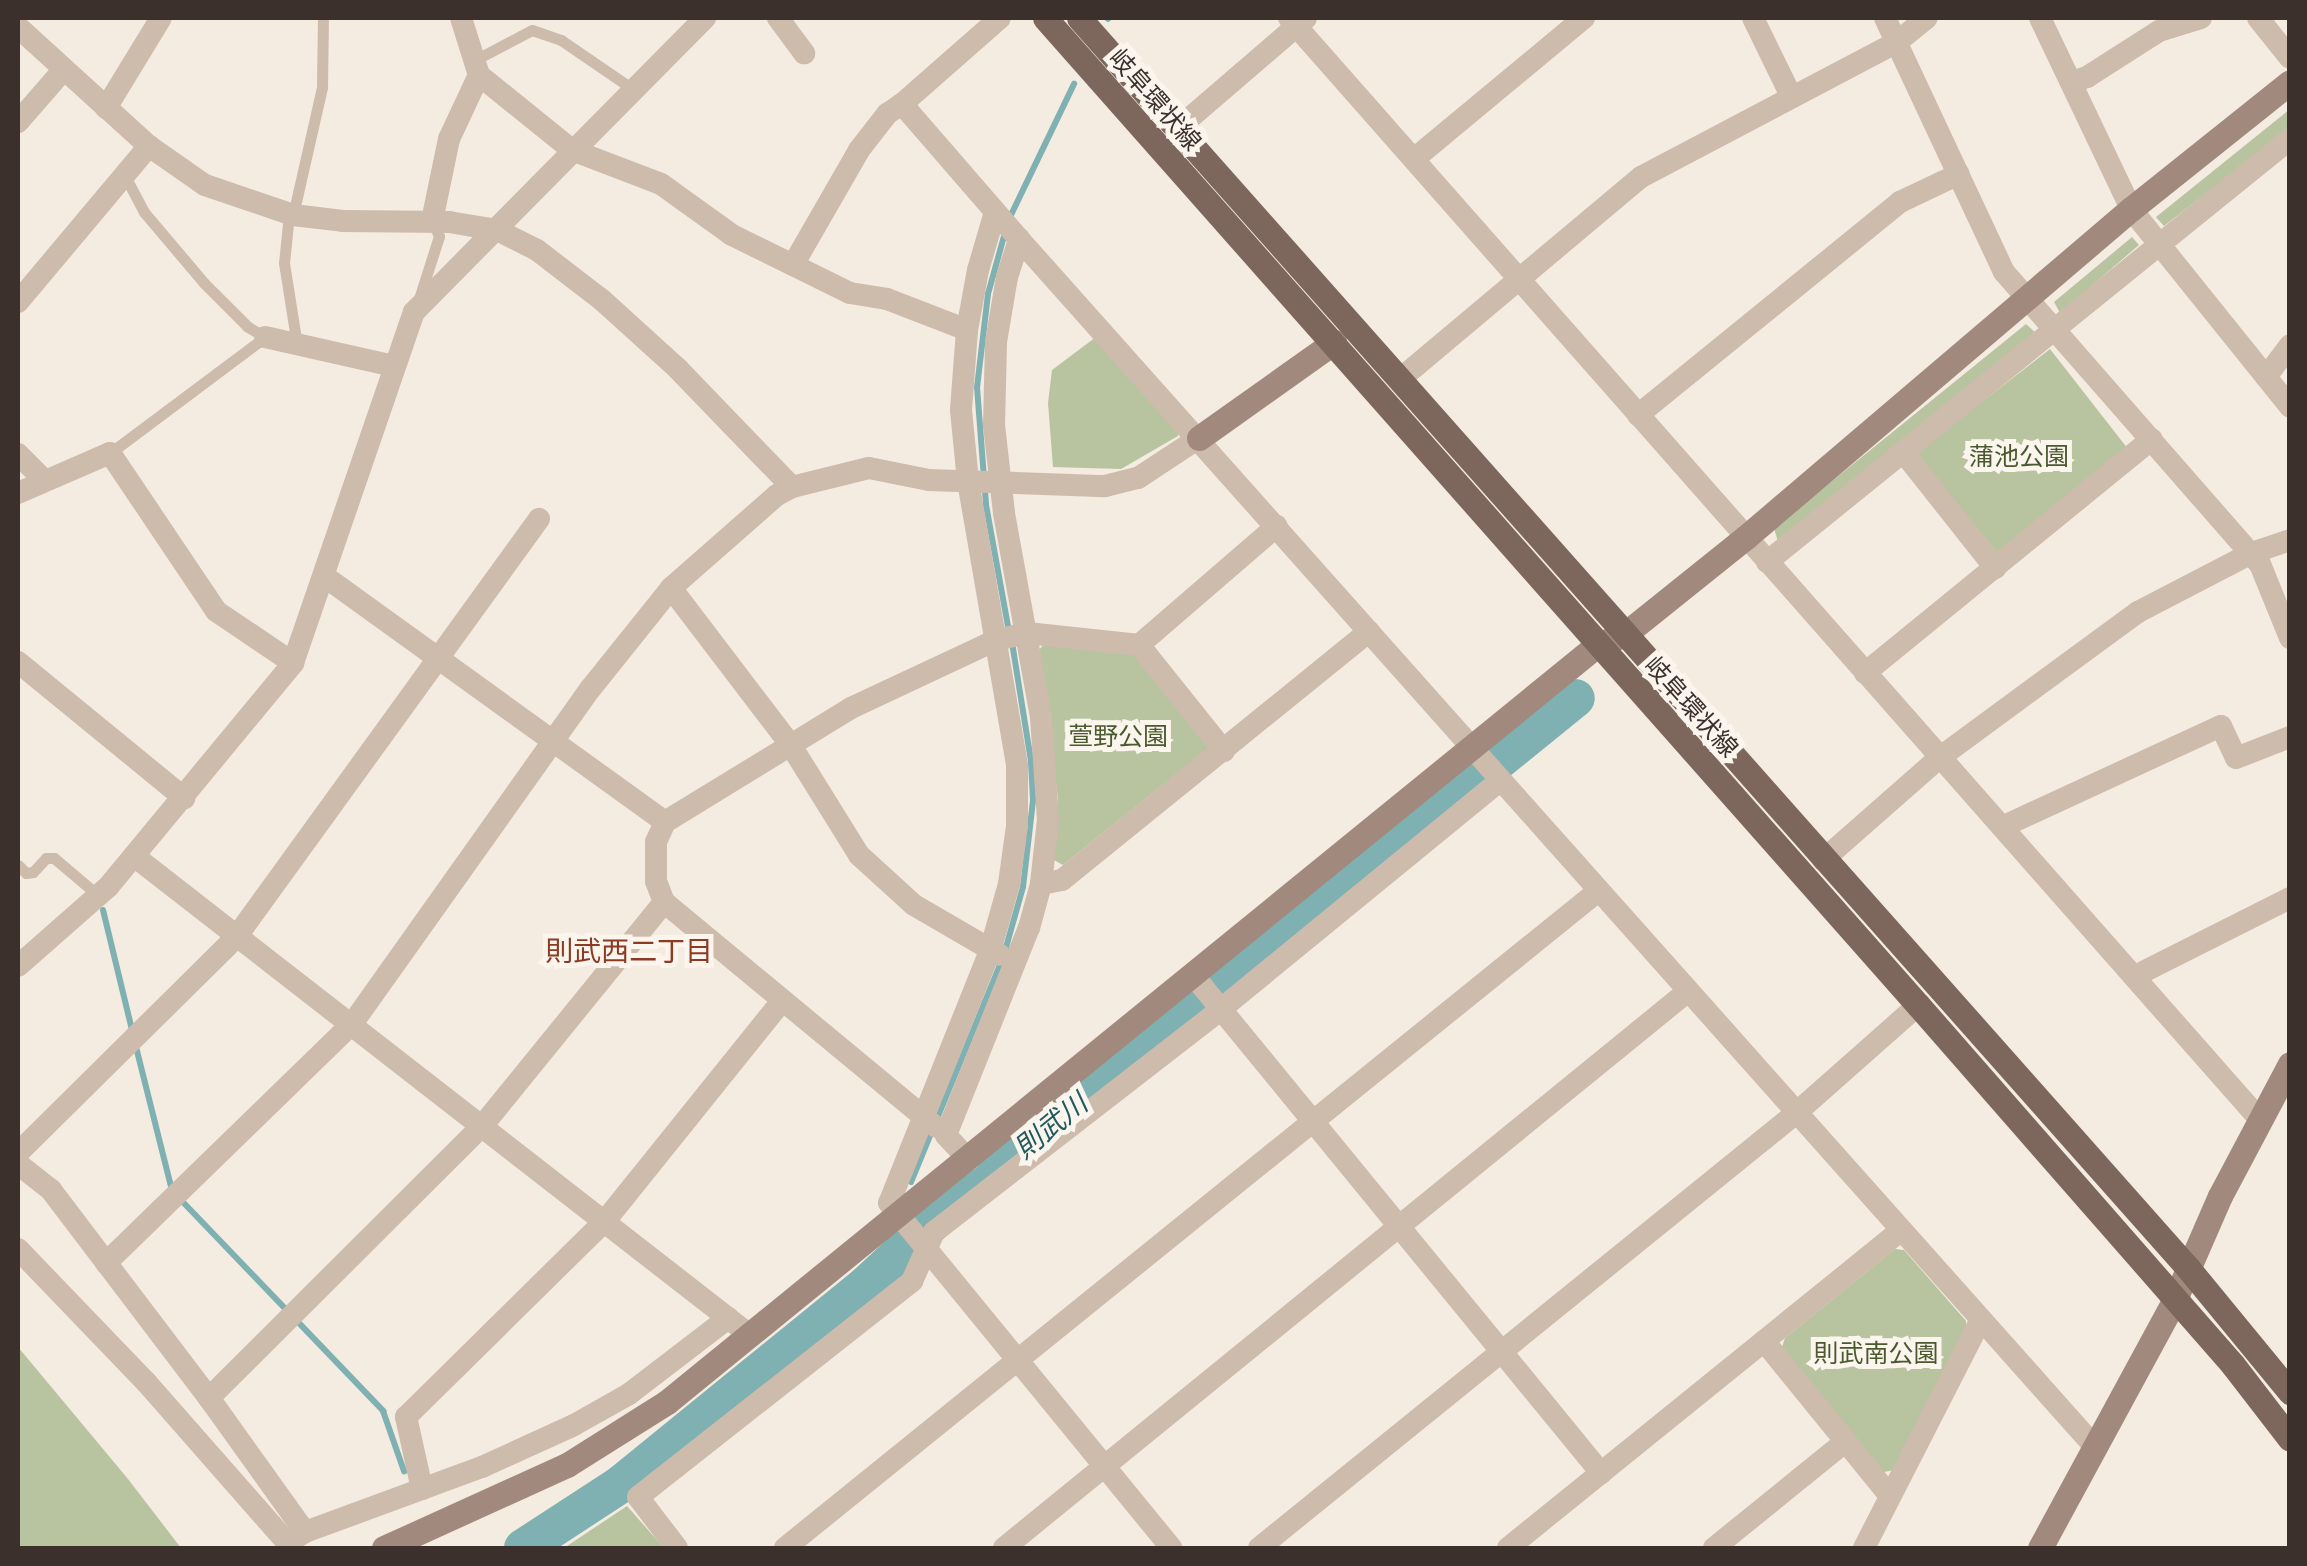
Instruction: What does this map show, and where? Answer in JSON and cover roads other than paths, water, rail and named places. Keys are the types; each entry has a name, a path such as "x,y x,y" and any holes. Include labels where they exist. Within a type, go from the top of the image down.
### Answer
{"main road":[{"name":"岐阜環状線","path":"1045,18 1918,1005 2174,1298 2290,1439"},
{"name":"岐阜環状線","path":"1080,18 1822,860 2188,1268 2290,1392"}],"street":[{"path":"106,108 161,18"},
{"path":"461,18 477,68 572,150 662,184 732,235 850,293 887,299 967,330"},
{"path":"18,964 100,896 293,663 415,311 498,230 631,88 706,18"},
{"path":"778,18 804,53"},
{"path":"793,265 860,150 887,114 1000,18"},
{"path":"1414,159 1584,18"},
{"path":"1753,18 1791,96"},
{"path":"1885,18 2004,272 2252,553 2290,638"},
{"path":"1400,380 1641,177 1896,42 1927,18"},
{"path":"2040,18 2130,209 2290,407"},
{"path":"2071,82 2088,77 2160,31 2201,18"},
{"path":"2258,18 2290,58"},
{"path":"1177,129 1297,20 1517,278 2261,1121"},
{"path":"18,28 150,146 205,185 291,215 343,221 432,221 498,230 536,250 602,300 678,369 792,487"},
{"path":"432,221 448,139 477,68"},
{"path":"18,122 64,69"},
{"path":"384,1548 567,1465 667,1402 751,1336 914,1233 969,1160 1208,994 1488,766 1597,646 1625,634 1746,537 2130,209 2290,82"},
{"path":"902,104 1795,1114 2095,1447"},
{"path":"1767,562 2290,140"},
{"path":"18,302 150,146"},
{"path":"1638,415 1900,202 1959,174"},
{"path":"1007,225 967,330 961,394 984,481 1011,637 1046,762 1048,820 1041,884 1004,957 935,1126 889,1203 1171,1548"},
{"path":"984,481 994,425 995,356 1006,277 1007,225"},
{"path":"265,337 394,366"},
{"path":"106,1263 352,1024 670,588 792,487 869,468 929,480 1124,483 1199,438 1334,342"},
{"path":"2266,377 2290,345"},
{"path":"1865,674 2152,439"},
{"path":"1904,452 1994,568"},
{"path":"18,492 110,453 216,612 293,663"},
{"path":"18,454 44,480"},
{"path":"18,1153 237,936 539,519"},
{"path":"969,1160 935,1126 664,902 656,881 656,842 666,822 851,708 1011,637 1139,645 1277,526"},
{"path":"1822,860 1939,758 2138,612 2252,553 2290,540"},
{"path":"324,576 666,822"},
{"path":"670,588 790,744 859,855 914,905 1004,957"},
{"path":"1041,884 1062,880 1369,631"},
{"path":"1004,957 1017,826 1011,637"},
{"path":"1139,645 1224,751"},
{"path":"18,662 31,678 184,798"},
{"path":"2002,828 2220,726 2236,758 2290,737"},
{"path":"914,1233 934,1232 1208,994 1488,766"},
{"path":"134,856 751,1336"},
{"path":"785,1548 1598,891"},
{"path":"2135,976 2290,898"},
{"path":"209,1398 483,1125 664,902"},
{"path":"1004,1548 1687,992"},
{"path":"1208,994 1601,1473"},
{"path":"422,1489 406,1417 605,1221 781,1002"},
{"path":"1258,1548 1795,1114 1918,1005"},
{"path":"2040,1548 2174,1298 2290,1064"},
{"path":"18,1164 51,1190 209,1398 295,1541"},
{"path":"1515,1546 1900,1230"},
{"path":"676,1548 638,1498 912,1281 914,1233"},
{"path":"18,1249 295,1541"},
{"path":"295,1541 574,1425 629,1394 728,1318"},
{"path":"1864,1548 1980,1322"},
{"path":"1764,1340 1890,1496"},
{"path":"1714,1548 1846,1442"}],"lane":[{"path":"298,345 284,262 291,215 322,87 323,18"},
{"path":"477,68 532,30 561,40 631,88"},
{"path":"110,453 192,387 265,337 246,326 204,283 144,212 125,176"},
{"path":"415,311 439,236 432,221"},
{"path":"18,866 33,872 46,858 54,858 100,896"}],"waterway":[{"path":"1010,217 1074,84"},
{"path":"1006,229 988,294 977,387 986,505 1009,631"},
{"path":"1005,951 1023,887 1033,800 1031,761 1012,643"},
{"name":"則武川","path":"523,1548 621,1484 867,1284 956,1201 1576,698"},
{"path":"103,910 132,1030"},
{"path":"911,1182 1001,963"},
{"path":"135,1043 172,1190"},
{"path":"180,1199 383,1411 404,1471"}],"district":[{"name":"則武西二丁目","path":"629,950"}],"park label":[{"name":"蒲池公園","path":"2019,455"},
{"name":"萱野公園","path":"1118,735"},
{"name":"則武南公園","path":"1876,1352"}]}
